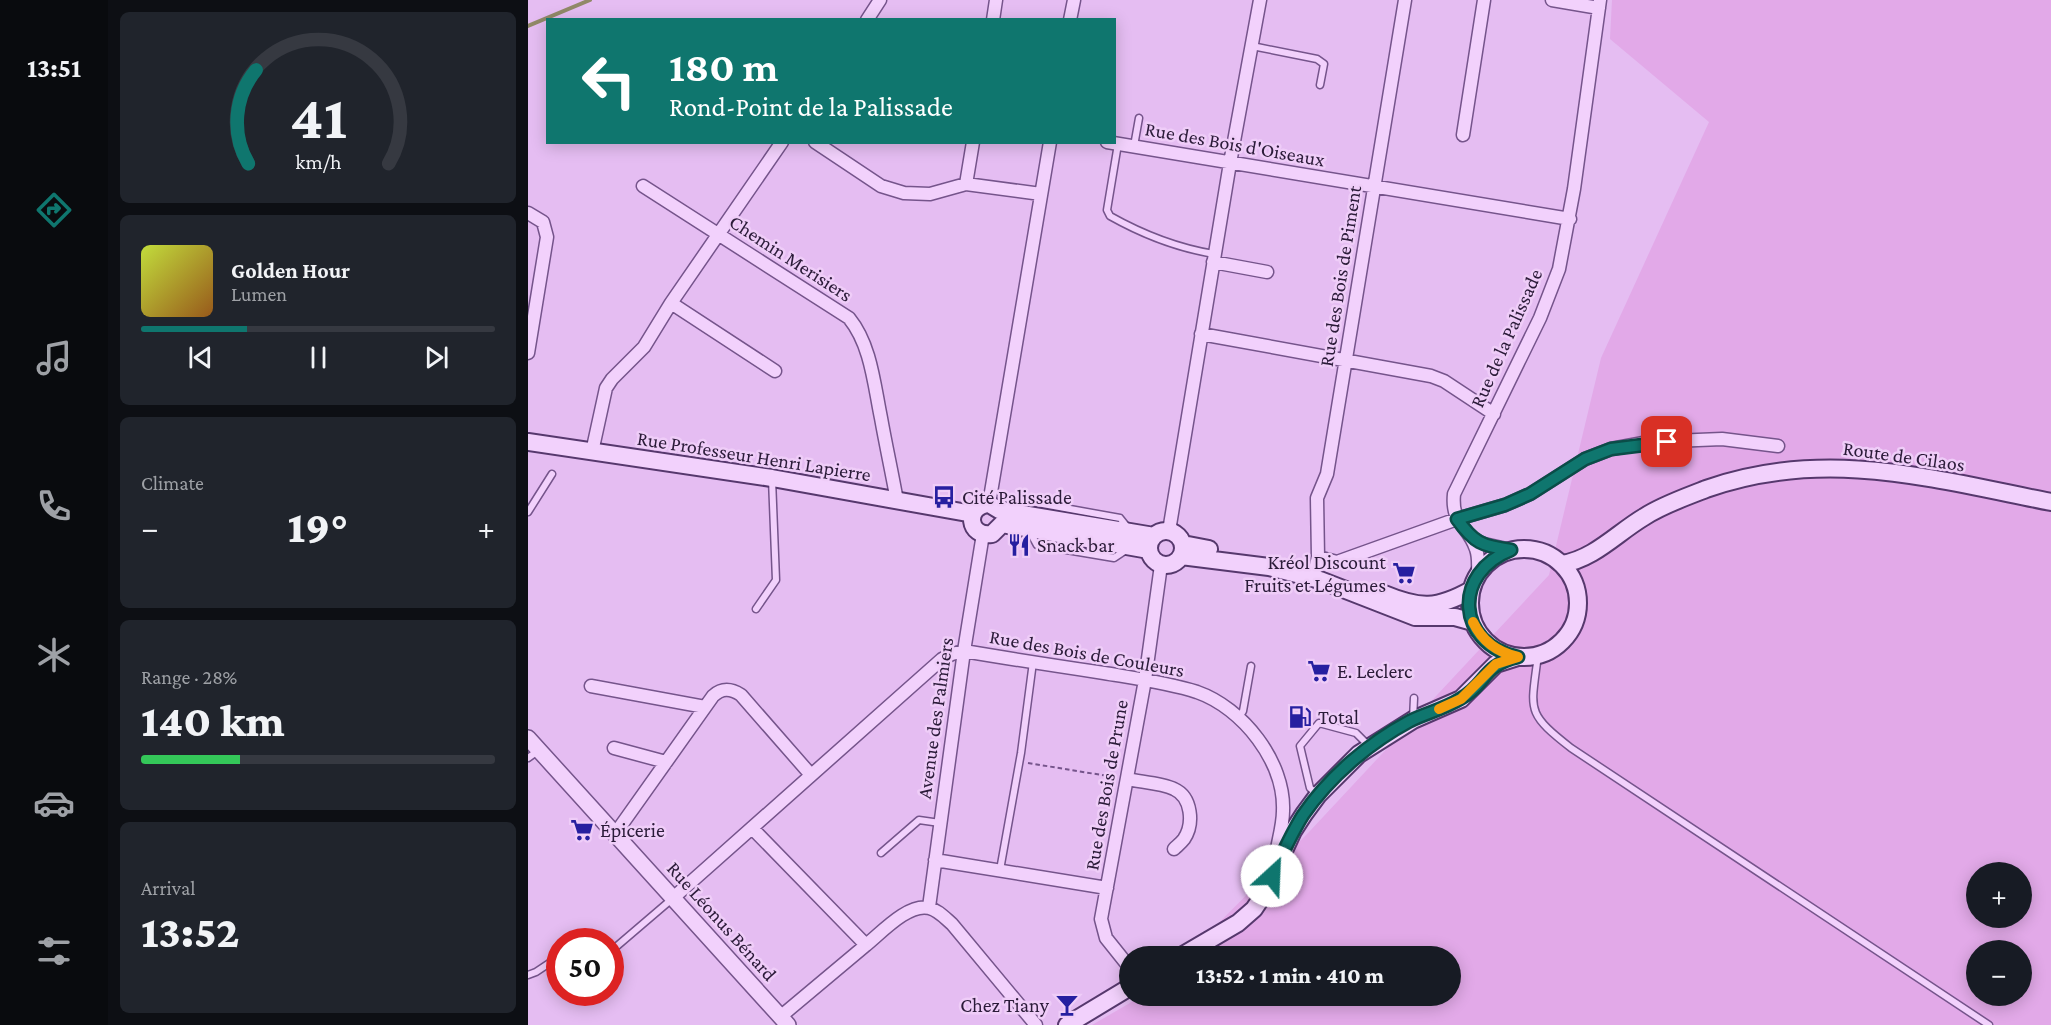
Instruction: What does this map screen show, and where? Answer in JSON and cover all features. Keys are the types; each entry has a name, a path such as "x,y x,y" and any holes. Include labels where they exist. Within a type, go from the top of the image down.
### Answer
{"main road":[{"name":"Rue Professeur Henri Lapierre","path":"528,442 772,478 973,514"},
{"name":"Route de Cilaos","path":"1562,564 1577,561 1590,554 1645,516 1707,489 1773,471 1839,467 1904,473 2051,502"},
{"path":"1000,513 992,534 983,534 975,529 972,519 979,506 1000,513 1132,540"},
{"path":"1000,513 1028,529 1132,540 1178,536 1182,550 1173,564 1161,565 1153,559 1157,539"},
{"path":"1199,946 1238,923 1259,902 1293,831 1318,795 1359,754 1413,720 1461,699 1496,664 1518,657 1538,655 1554,648 1568,636 1576,620 1579,603 1576,585 1562,564 1544,552 1533,549 1511,550 1488,562 1478,573 1471,590 1470,606 1473,622 1479,634 1499,651 1518,657"},
{"path":"1182,550 1269,568 1316,568 1400,601 1420,606 1438,604 1471,590"},
{"name":"Route de Cilaos","path":"1576,585 1590,554"},
{"path":"1316,568 1415,617 1455,617 1473,622"},
{"path":"1488,644 1488,671"},
{"path":"1067,1025 1119,994"}],"street":[{"path":"868,18 880,0"},
{"path":"993,18 996,0"},
{"path":"1070,18 1074,0"},
{"path":"1157,539 1201,334 1260,0"},
{"name":"Rue des Bois de Piment","path":"1316,568 1317,498 1327,474 1405,0"},
{"path":"1463,135 1484,0"},
{"path":"1552,0 1599,4"},
{"name":"Rue de la Palissade","path":"1457,519 1454,511 1454,494 1540,318 1555,279 1570,219 1599,4"},
{"path":"592,452 606,388 644,346 781,144"},
{"path":"818,144 881,186 892,190 917,195 930,194 966,184 1041,194"},
{"path":"966,184 973,144"},
{"path":"1000,513 1041,194 1050,144"},
{"name":"Rue des Bois d'Oiseaux","path":"1116,144 1570,219"},
{"name":"Chemin Merisiers","path":"643,186 849,318 858,329 872,372 897,501"},
{"path":"528,213 543,222 547,237 528,353"},
{"path":"1214,258 1267,272"},
{"path":"671,303 775,371"},
{"path":"1201,334 1431,376 1444,381 1494,414"},
{"path":"1316,568 1457,519 1505,505 1530,494 1585,459 1611,449 1649,442 1722,439 1778,447"},
{"path":"1457,519 1476,549 1478,573"},
{"name":"Avenue des Palmiers","path":"929,907 964,651 983,534"},
{"path":"1471,538 1490,546 1511,550"},
{"name":"Rue des Bois de Prune","path":"1119,955 1102,930 1101,919 1145,680 1161,565"},
{"path":"673,898 942,659 964,651"},
{"name":"Rue des Bois de Couleurs","path":"964,651 1145,680 1198,693 1239,717 1261,741 1274,766 1281,789 1283,811 1272,876"},
{"path":"591,686 705,707"},
{"path":"615,834 705,707 718,692 726,689 734,690 741,695 811,775"},
{"name":"Rue Léonus Bénard","path":"528,738 533,754 615,834 784,1021"},
{"path":"614,748 666,762"},
{"path":"1127,779 1173,788 1185,800 1190,812 1189,827 1184,839 1174,849"},
{"path":"752,828 866,945"},
{"path":"935,860 1107,888"},
{"path":"784,1021 866,945 905,913 917,908 929,907 939,912 952,924 1036,1025"}],"lane":[{"path":"1252,46 1317,59 1324,64 1320,85"},
{"path":"1134,147 1139,118"},
{"path":"1113,144 1107,210 1110,216 1166,242 1214,258"},
{"path":"528,512 552,474"},
{"path":"756,609 776,580 772,478"},
{"path":"1538,655 1533,699 1535,715 1545,727 1571,748 1989,1025"},
{"path":"1000,870 1033,662"},
{"path":"1239,717 1244,711 1251,666"},
{"path":"1413,720 1414,698"},
{"path":"1318,795 1310,789 1300,746 1319,723 1356,733 1370,746"},
{"path":"881,853 920,820 940,823"},
{"path":"624,940 673,898"},
{"path":"528,975 546,965"}],"path":[{"path":"1019,761 1127,779"}],"shaded area":[{"path":"1612,0 2051,0 2051,1025 1092,1025 1125,1006 1461,1006 1461,946 1196,946 1309,832 1549,575 1601,358 1709,122 1610,39"}],"waterway":[{"path":"547,18 590,0"},
{"path":"528,26 546,18"}],"slow traffic":[{"path":"1439,709 1469,693 1496,664 1518,657 1508,655 1488,644 1479,634 1473,622"}],"place":[{"name":"Cité Palissade","path":"944,497"},
{"name":"Snack bar","path":"1019,545"},
{"name":"Kréol Discount Fruits et Légumes","path":"1404,573"},
{"name":"E. Leclerc","path":"1319,671"},
{"name":"Total","path":"1300,717"},
{"name":"Épicerie","path":"582,830"},
{"name":"Chez Tiany","path":"1067,1005"}],"route":[{"path":"1272,876 1293,831 1304,814 1318,795 1359,754 1379,739 1413,720 1461,699 1496,664 1518,657 1508,655 1488,644 1479,634 1473,622 1470,606 1471,590 1478,573 1499,554 1511,550 1497,548 1471,538 1457,519 1505,505 1530,494 1585,459 1611,449 1649,442 1667,442"}]}
